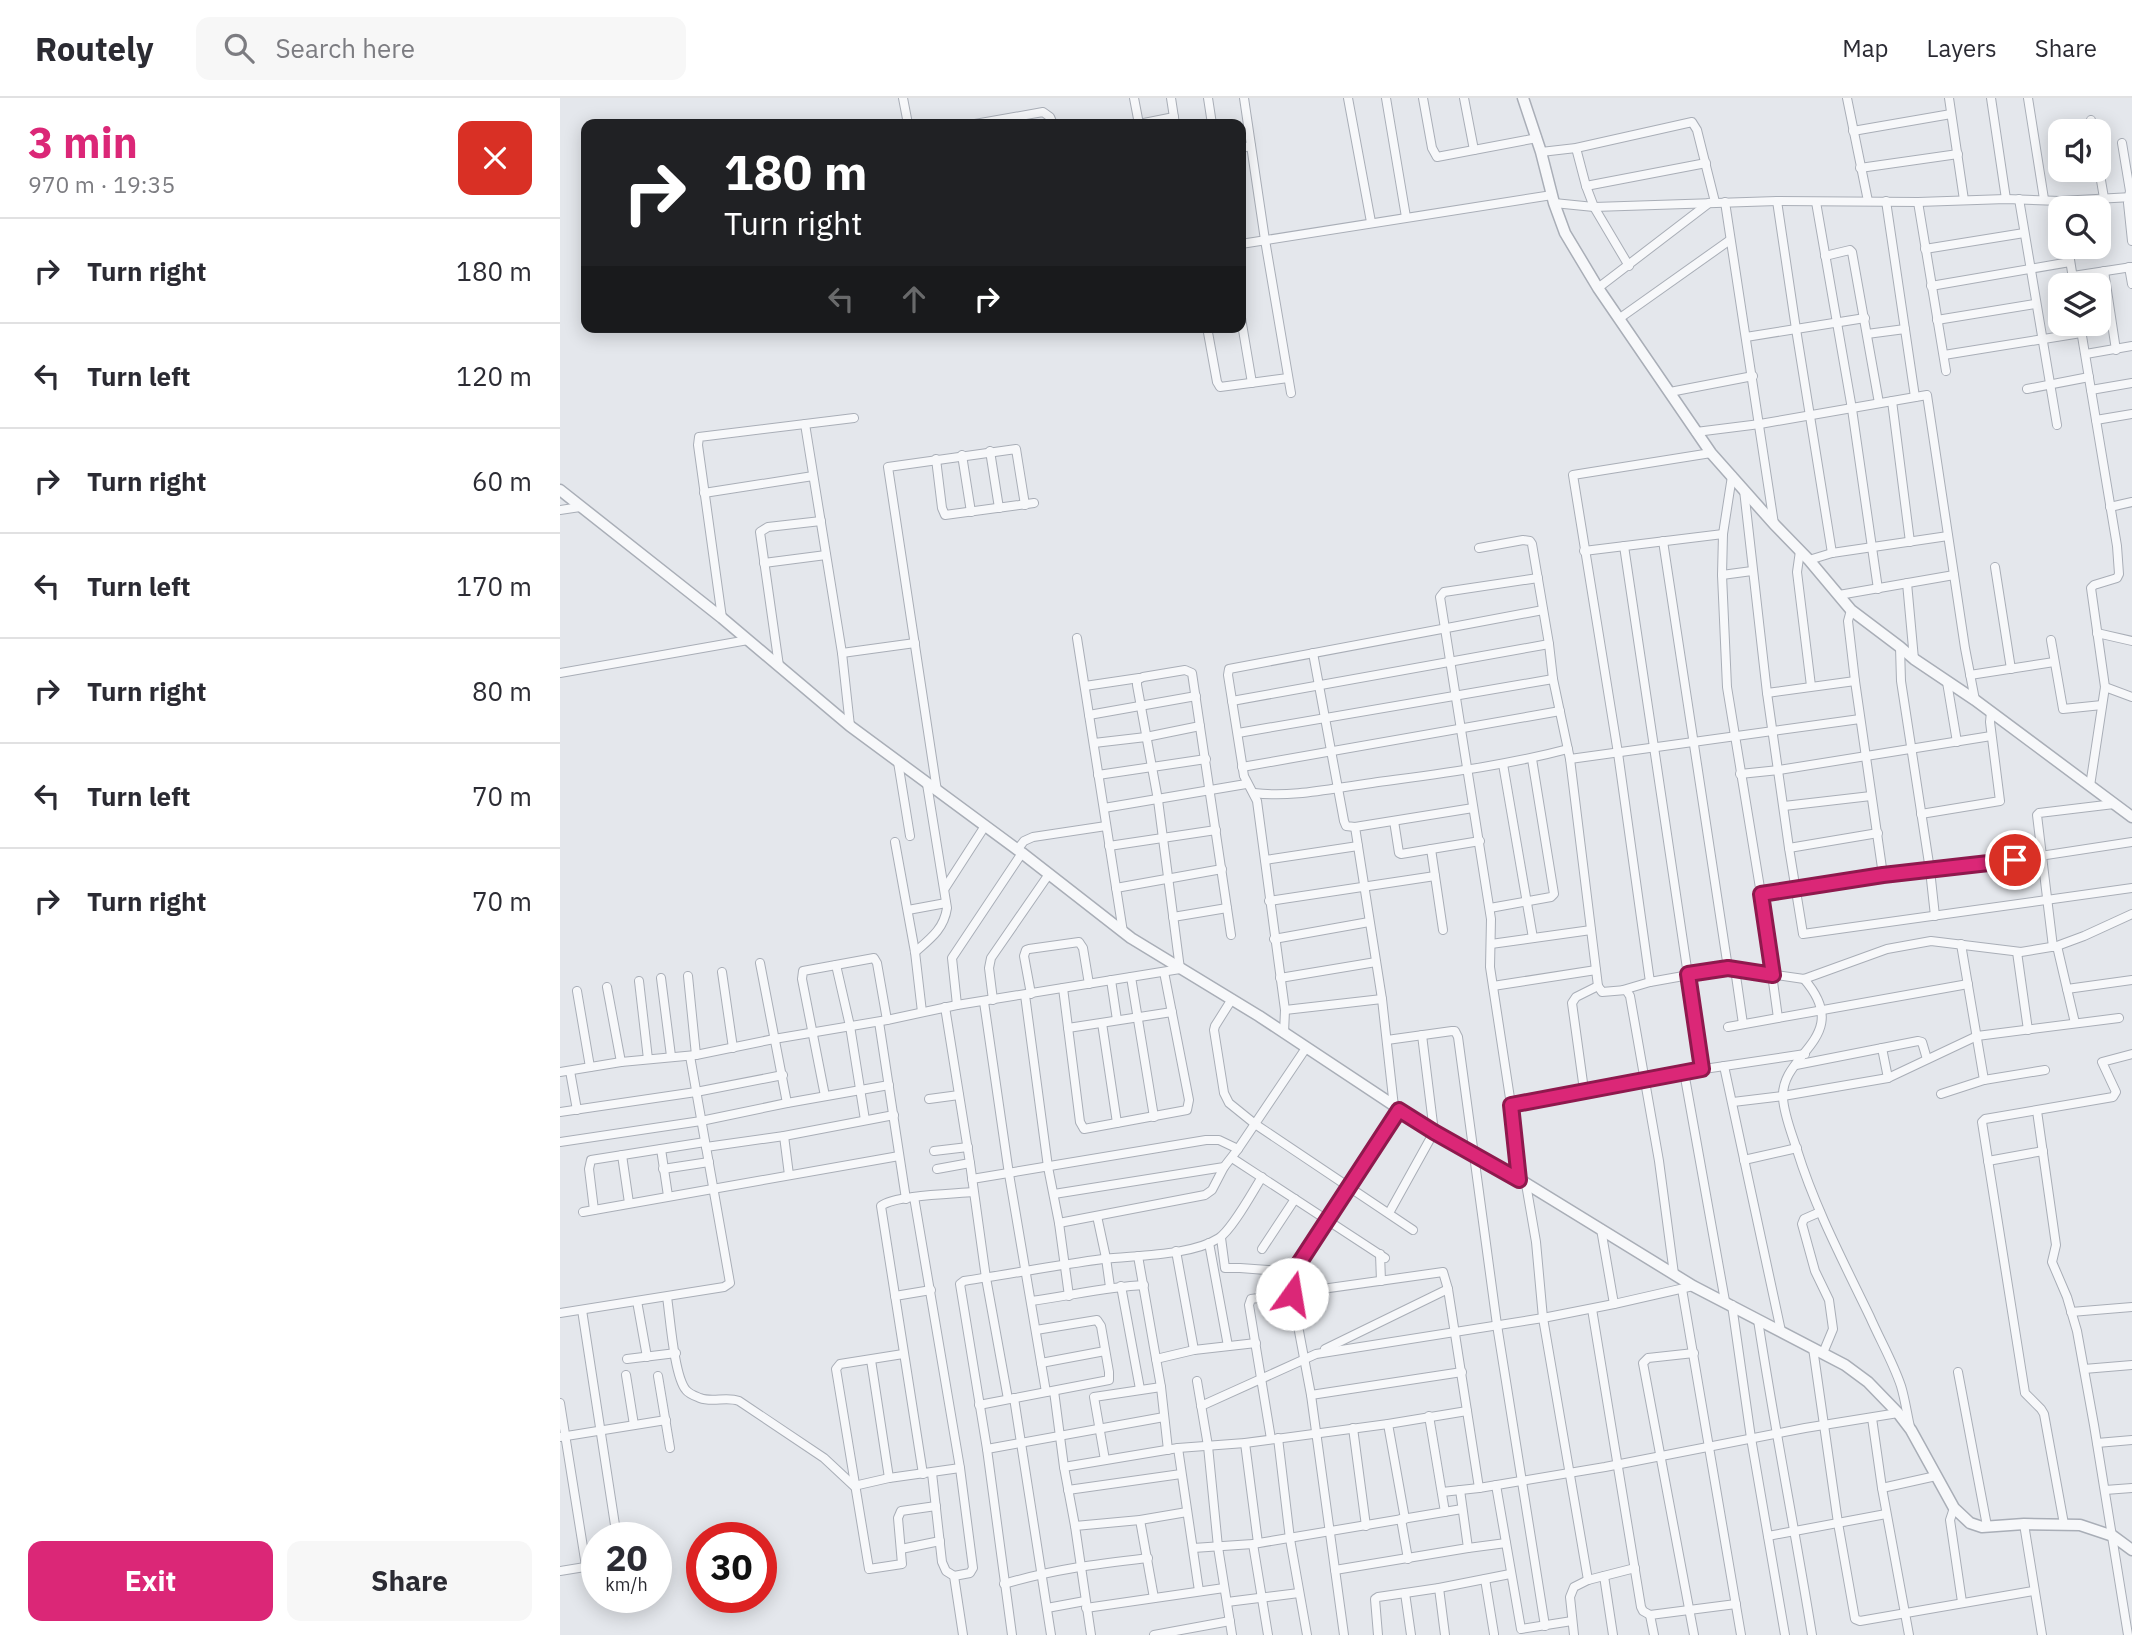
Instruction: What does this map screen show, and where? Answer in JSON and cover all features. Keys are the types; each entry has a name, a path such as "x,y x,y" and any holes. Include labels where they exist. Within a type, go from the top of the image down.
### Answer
{"street":[{"path":"903,98 907,119"},
{"path":"1134,98 1138,119"},
{"path":"1171,98 1175,119"},
{"path":"1208,98 1211,119"},
{"path":"1244,98 1291,393"},
{"path":"1348,98 1371,222"},
{"path":"1386,98 1406,217"},
{"path":"1423,98 1434,155 1442,157 1536,138"},
{"path":"1464,98 1474,150"},
{"path":"1523,98 1565,233 1598,288 1711,453 1851,610 2132,817"},
{"path":"1847,98 1868,201"},
{"path":"1949,98 1964,200"},
{"path":"1991,98 2006,199"},
{"path":"2028,98 2044,199"},
{"path":"1006,119 1043,113 1051,119"},
{"path":"1853,131 1951,114"},
{"path":"1541,152 1576,148 1692,122 1697,130 1706,163 1712,202"},
{"path":"2122,143 2131,197 2132,241"},
{"path":"1246,147 1251,146"},
{"path":"1576,148 1594,207 1629,266"},
{"path":"1860,168 1958,154"},
{"path":"1586,186 1706,163"},
{"path":"2111,198 2131,197"},
{"path":"1246,243 1371,222 1553,199 1594,207 1777,201 2048,200"},
{"path":"2019,200 2057,425"},
{"path":"1777,201 1832,553"},
{"path":"1886,201 1915,397"},
{"path":"1598,288 1712,202"},
{"path":"1725,202 1774,524"},
{"path":"1816,202 1852,409 1878,589"},
{"path":"1918,202 1946,371"},
{"path":"1925,249 2024,233"},
{"path":"1620,318 1730,240"},
{"path":"1825,256 1852,251 1879,403"},
{"path":"2070,259 2072,273"},
{"path":"1931,286 2070,262"},
{"path":"2098,273 2131,267 2132,284"},
{"path":"2104,271 2116,349"},
{"path":"1937,320 2035,304"},
{"path":"1746,337 1864,318"},
{"path":"1867,334 1905,329"},
{"path":"1208,333 1220,387 1288,378"},
{"path":"1244,333 1252,383"},
{"path":"1944,355 2055,336"},
{"path":"2083,336 2119,574 2117,579 2091,588 2105,687 2090,786"},
{"path":"2086,354 2132,346"},
{"path":"1670,392 1753,376"},
{"path":"2028,389 2089,377"},
{"path":"2091,390 2132,383"},
{"path":"1696,432 1852,409 1926,394 1975,700"},
{"path":"1892,401 1910,542"},
{"path":"2096,419 2132,414"},
{"path":"722,618 699,437 854,418"},
{"path":"805,424 842,653 850,726"},
{"path":"936,459 943,513 950,515 1029,504 1016,449 962,455 891,465 888,467 937,791"},
{"path":"990,452 999,508"},
{"path":"1650,982 1618,753 1573,475 1711,453"},
{"path":"962,455 971,512"},
{"path":"704,493 813,476"},
{"path":"1732,476 1723,534 1722,575 1727,687 1778,1018"},
{"path":"560,490 722,618 850,726 1123,932 1180,970 1232,999 1434,1132 1674,1274 1687,1287 1728,1303 1845,1365 1868,1382 1898,1413 1911,1430 1954,1508 1970,1523 1987,1527 2024,1524 2081,1525 2113,1535 2132,1550"},
{"path":"1744,490 1767,693 1802,933 2132,888"},
{"path":"2110,507 2132,502"},
{"path":"560,510 580,507"},
{"path":"779,666 760,536 763,528 821,521"},
{"path":"1584,551 1723,534"},
{"path":"1809,560 1832,553 1948,536"},
{"path":"1479,548 1530,541 1553,680 1570,759 1598,986 1604,993 1688,974 1731,969 1804,979 1887,949 1931,941 2017,952 2055,946 2132,914"},
{"path":"1663,541 1693,743 1731,969 1743,1024"},
{"path":"1623,546 1702,1069"},
{"path":"1800,551 1797,572 1811,686"},
{"path":"764,563 826,555"},
{"path":"1995,566 2011,669"},
{"path":"1722,575 1752,571"},
{"path":"1839,595 1954,575"},
{"path":"1538,578 1441,593 1466,769 1490,908 1490,967 1522,1182 1536,1242 1543,1318 1588,1580"},
{"path":"1907,583 1914,659"},
{"path":"1284,1033 1285,1010 1265,860 1254,793 1246,784 1242,767 1229,669 1543,610"},
{"path":"1851,610 1848,621 1855,681 1883,875"},
{"path":"2097,634 2132,642"},
{"path":"1077,638 1123,932"},
{"path":"560,673 748,640"},
{"path":"2051,640 2064,709 2102,705"},
{"path":"842,653 915,643"},
{"path":"1232,702 1549,644"},
{"path":"1900,647 1901,681 1935,916"},
{"path":"1313,653 1346,826 1355,827 1473,808"},
{"path":"1970,675 2054,662"},
{"path":"1085,686 1189,670 1193,677 1231,934"},
{"path":"1139,678 1137,685 1158,800 1180,970"},
{"path":"1238,733 1553,680"},
{"path":"1767,693 1855,681"},
{"path":"1947,682 1957,742"},
{"path":"2105,687 2132,697"},
{"path":"1089,715 1196,696"},
{"path":"1242,767 1560,711"},
{"path":"1921,814 2000,801 1991,712"},
{"path":"1570,759 1860,719"},
{"path":"1094,743 1146,737 1200,726"},
{"path":"1740,774 1867,757 1992,736"},
{"path":"1254,793 1278,796 1338,788 1503,764 1568,749"},
{"path":"1098,775 1206,759"},
{"path":"1490,908 1551,897 1554,890 1532,759"},
{"path":"898,762 910,836"},
{"path":"1503,764 1533,938"},
{"path":"915,952 941,926 946,903 927,784"},
{"path":"1104,808 1246,784"},
{"path":"1784,806 1871,796"},
{"path":"2075,1023 2055,946 2036,817 2038,814 2114,804"},
{"path":"1394,821 1399,853 1480,841"},
{"path":"945,888 985,826"},
{"path":"957,1005 952,958 1020,852 1024,841 1033,837 1107,826"},
{"path":"1344,1635 1311,1395 1291,1284 1294,1272 1397,1109 1355,827"},
{"path":"1110,846 1216,831"},
{"path":"1789,848 1878,833"},
{"path":"895,842 915,952 922,1013"},
{"path":"1761,894 2132,842"},
{"path":"1265,860 1358,846"},
{"path":"1431,849 1443,930"},
{"path":"1116,888 1222,869"},
{"path":"1049,874 991,958 988,1001 1009,1174 1041,1363 1060,1434 1091,1635"},
{"path":"1269,901 1435,876"},
{"path":"908,910 946,903"},
{"path":"1173,917 1227,908"},
{"path":"1274,939 1369,922"},
{"path":"1491,944 1591,930"},
{"path":"1069,1296 1048,1167 1024,956 1026,950 1079,942 1083,948 1089,984"},
{"path":"1961,944 1984,1080"},
{"path":"2017,952 2028,1030"},
{"path":"825,1096 801,974 803,971 876,960 899,1156 930,1290 960,1468 973,1570 954,1576"},
{"path":"1280,978 1376,962"},
{"path":"760,963 787,1103"},
{"path":"836,965 850,1026 865,1120"},
{"path":"560,1073 621,1062 693,1055 883,1021 945,1007 1180,970"},
{"path":"1493,986 1596,970"},
{"path":"722,972 733,1048"},
{"path":"1063,988 1082,1127 1084,1129 1117,1124 1183,1112 1189,1107 1164,972"},
{"path":"560,1313 724,1287 730,1283 696,1092 688,976"},
{"path":"1131,977 1154,1117"},
{"path":"661,978 671,1056"},
{"path":"1804,979 1821,1010 1820,1031 1786,1082 1783,1096 1808,1183 1892,1363 1901,1387 1911,1430"},
{"path":"1111,980 1117,1020"},
{"path":"2067,989 2132,980"},
{"path":"639,981 648,1059"},
{"path":"1728,1027 1968,984"},
{"path":"1584,1090 1572,1003 1576,997 1598,986"},
{"path":"607,987 621,1062"},
{"path":"1622,990 1626,990 1630,996 1659,1161 1674,1274"},
{"path":"578,991 590,1067"},
{"path":"1232,999 1214,1030 1224,1093 1229,1103 1255,1124 1413,1230"},
{"path":"1285,1010 1382,999"},
{"path":"945,1007 986,1278 1020,1442 1051,1635"},
{"path":"1068,1027 1172,1012"},
{"path":"1733,1102 1888,1078 1977,1036 2119,1018"},
{"path":"1102,1023 1117,1124"},
{"path":"1387,1040 1452,1031 1457,1033 1497,1325 1545,1626"},
{"path":"1389,1213 1434,1132 1422,1035"},
{"path":"1796,1065 1920,1041 1927,1059"},
{"path":"1059,1223 1205,1195 1212,1190 1224,1167 1306,1048"},
{"path":"1882,1048 1888,1078"},
{"path":"1511,1105 1684,1072 1805,1054"},
{"path":"2064,1524 2044,1414 2025,1393 1982,1124 1984,1119 2113,1097 2116,1092 2102,1062 2132,1054"},
{"path":"1724,1066 1781,1331"},
{"path":"1941,1094 1984,1080 2045,1070"},
{"path":"570,1071 577,1110"},
{"path":"1684,1072 1728,1303 1785,1635"},
{"path":"560,1112 696,1092 783,1075"},
{"path":"560,1142 701,1121 889,1084"},
{"path":"929,1100 959,1095"},
{"path":"2037,1111 2056,1245 2052,1262 2071,1312 2084,1369 2128,1635"},
{"path":"594,1210 589,1164 597,1158 784,1136 894,1115"},
{"path":"784,1136 789,1175"},
{"path":"972,1180 1211,1139 1238,1149"},
{"path":"934,1152 968,1147"},
{"path":"1744,1160 1797,1148"},
{"path":"661,1149 667,1196"},
{"path":"1988,1161 2043,1152"},
{"path":"622,1154 629,1203"},
{"path":"583,1212 899,1156"},
{"path":"1232,1158 1382,1256 1381,1281"},
{"path":"663,1169 709,1162"},
{"path":"937,1169 970,1163"},
{"path":"1054,1194 1224,1167"},
{"path":"1012,1635 960,1287 962,1282 1065,1264 1176,1251 1209,1243 1221,1238 1262,1177"},
{"path":"963,1635 954,1576 943,1568 936,1506 903,1354 881,1206 885,1202 910,1198 973,1192"},
{"path":"1262,1249 1295,1199"},
{"path":"1820,1212 1804,1219 1802,1224 1815,1270 1829,1300 1832,1329 1818,1350 1824,1425 1854,1619 1860,1621 2034,1591"},
{"path":"1097,1216 1107,1258 1110,1287"},
{"path":"1601,1229 1614,1304"},
{"path":"1221,1238 1226,1268 1294,1272"},
{"path":"1209,1243 1228,1346"},
{"path":"1176,1251 1194,1350"},
{"path":"1138,1256 1161,1387 1168,1450"},
{"path":"1307,1635 1249,1301 1443,1272 1462,1372 1479,1488"},
{"path":"1031,1301 1110,1287 1144,1285"},
{"path":"1121,1286 1140,1389"},
{"path":"1316,1354 1543,1318 1687,1287"},
{"path":"1687,1287 1708,1448 1741,1635"},
{"path":"1201,1406 1316,1354 1448,1289"},
{"path":"894,1296 930,1290"},
{"path":"667,1297 681,1383 692,1395 706,1400 739,1401 814,1451 855,1486"},
{"path":"637,1301 647,1357"},
{"path":"2071,1312 2132,1307"},
{"path":"1592,1309 1641,1607 1650,1615 1736,1604"},
{"path":"582,1310 615,1522"},
{"path":"979,1405 1109,1380 1101,1326 1097,1320 1036,1330"},
{"path":"1758,1320 1775,1434 1812,1635"},
{"path":"1371,1327 1377,1344"},
{"path":"1156,1359 1194,1350 1256,1343"},
{"path":"1041,1363 1105,1351"},
{"path":"627,1359 676,1353"},
{"path":"1694,1353 1648,1358 1644,1361 1694,1635"},
{"path":"903,1354 840,1364 836,1369 869,1569 900,1565 902,1560 898,1518 901,1511 936,1506"},
{"path":"870,1360 889,1478"},
{"path":"2084,1369 2132,1365"},
{"path":"1311,1395 1462,1372"},
{"path":"1958,1372 1987,1527"},
{"path":"626,1375 634,1425"},
{"path":"658,1376 670,1448"},
{"path":"1197,1381 1232,1635"},
{"path":"1091,1384 1105,1460"},
{"path":"1094,1397 1161,1387"},
{"path":"560,1403 563,1436 581,1538"},
{"path":"1064,1467 1178,1448 1245,1443 1467,1411"},
{"path":"1442,1492 1616,1465 1898,1413"},
{"path":"1429,1416 1445,1512"},
{"path":"986,1449 1164,1417"},
{"path":"1872,1418 1886,1514 1909,1635"},
{"path":"563,1436 666,1420"},
{"path":"1388,1424 1408,1559"},
{"path":"1353,1428 1366,1525"},
{"path":"2097,1443 2132,1440"},
{"path":"1245,1443 1268,1635"},
{"path":"1178,1448 1199,1591"},
{"path":"855,1486 889,1478 960,1468"},
{"path":"1068,1490 1181,1474"},
{"path":"1882,1488 1936,1476"},
{"path":"1496,1485 1521,1629 1536,1631 1545,1626 1572,1621"},
{"path":"2105,1490 2132,1489"},
{"path":"1460,1490 1468,1548"},
{"path":"1954,1508 1950,1520 1962,1602"},
{"path":"1193,1548 1255,1544 1462,1510"},
{"path":"1075,1526 1140,1520 1187,1512"},
{"path":"1768,1536 1886,1514"},
{"path":"1140,1520 1154,1598"},
{"path":"2024,1524 2042,1635"},
{"path":"901,1549 940,1541"},
{"path":"1335,1570 1506,1543"},
{"path":"1004,1584 1081,1565 1148,1559"},
{"path":"560,1571 581,1567"},
{"path":"1574,1635 1571,1592 1574,1587 1588,1580 1635,1568"},
{"path":"1378,1635 1375,1599 1510,1574"},
{"path":"1604,1576 1613,1635"},
{"path":"1485,1579 1494,1635"},
{"path":"1047,1608 1224,1588"},
{"path":"1438,1588 1445,1635"},
{"path":"1227,1602 1299,1593"},
{"path":"1405,1593 1411,1635"},
{"path":"1650,1615 1654,1635"},
{"path":"1154,1635 1230,1621"}],"route":[{"path":"1292,1294 1291,1284 1296,1268 1399,1110 1519,1180 1511,1105 1702,1069 1688,974 1728,968 1773,975 1761,894 1883,875 2015,860"}]}
